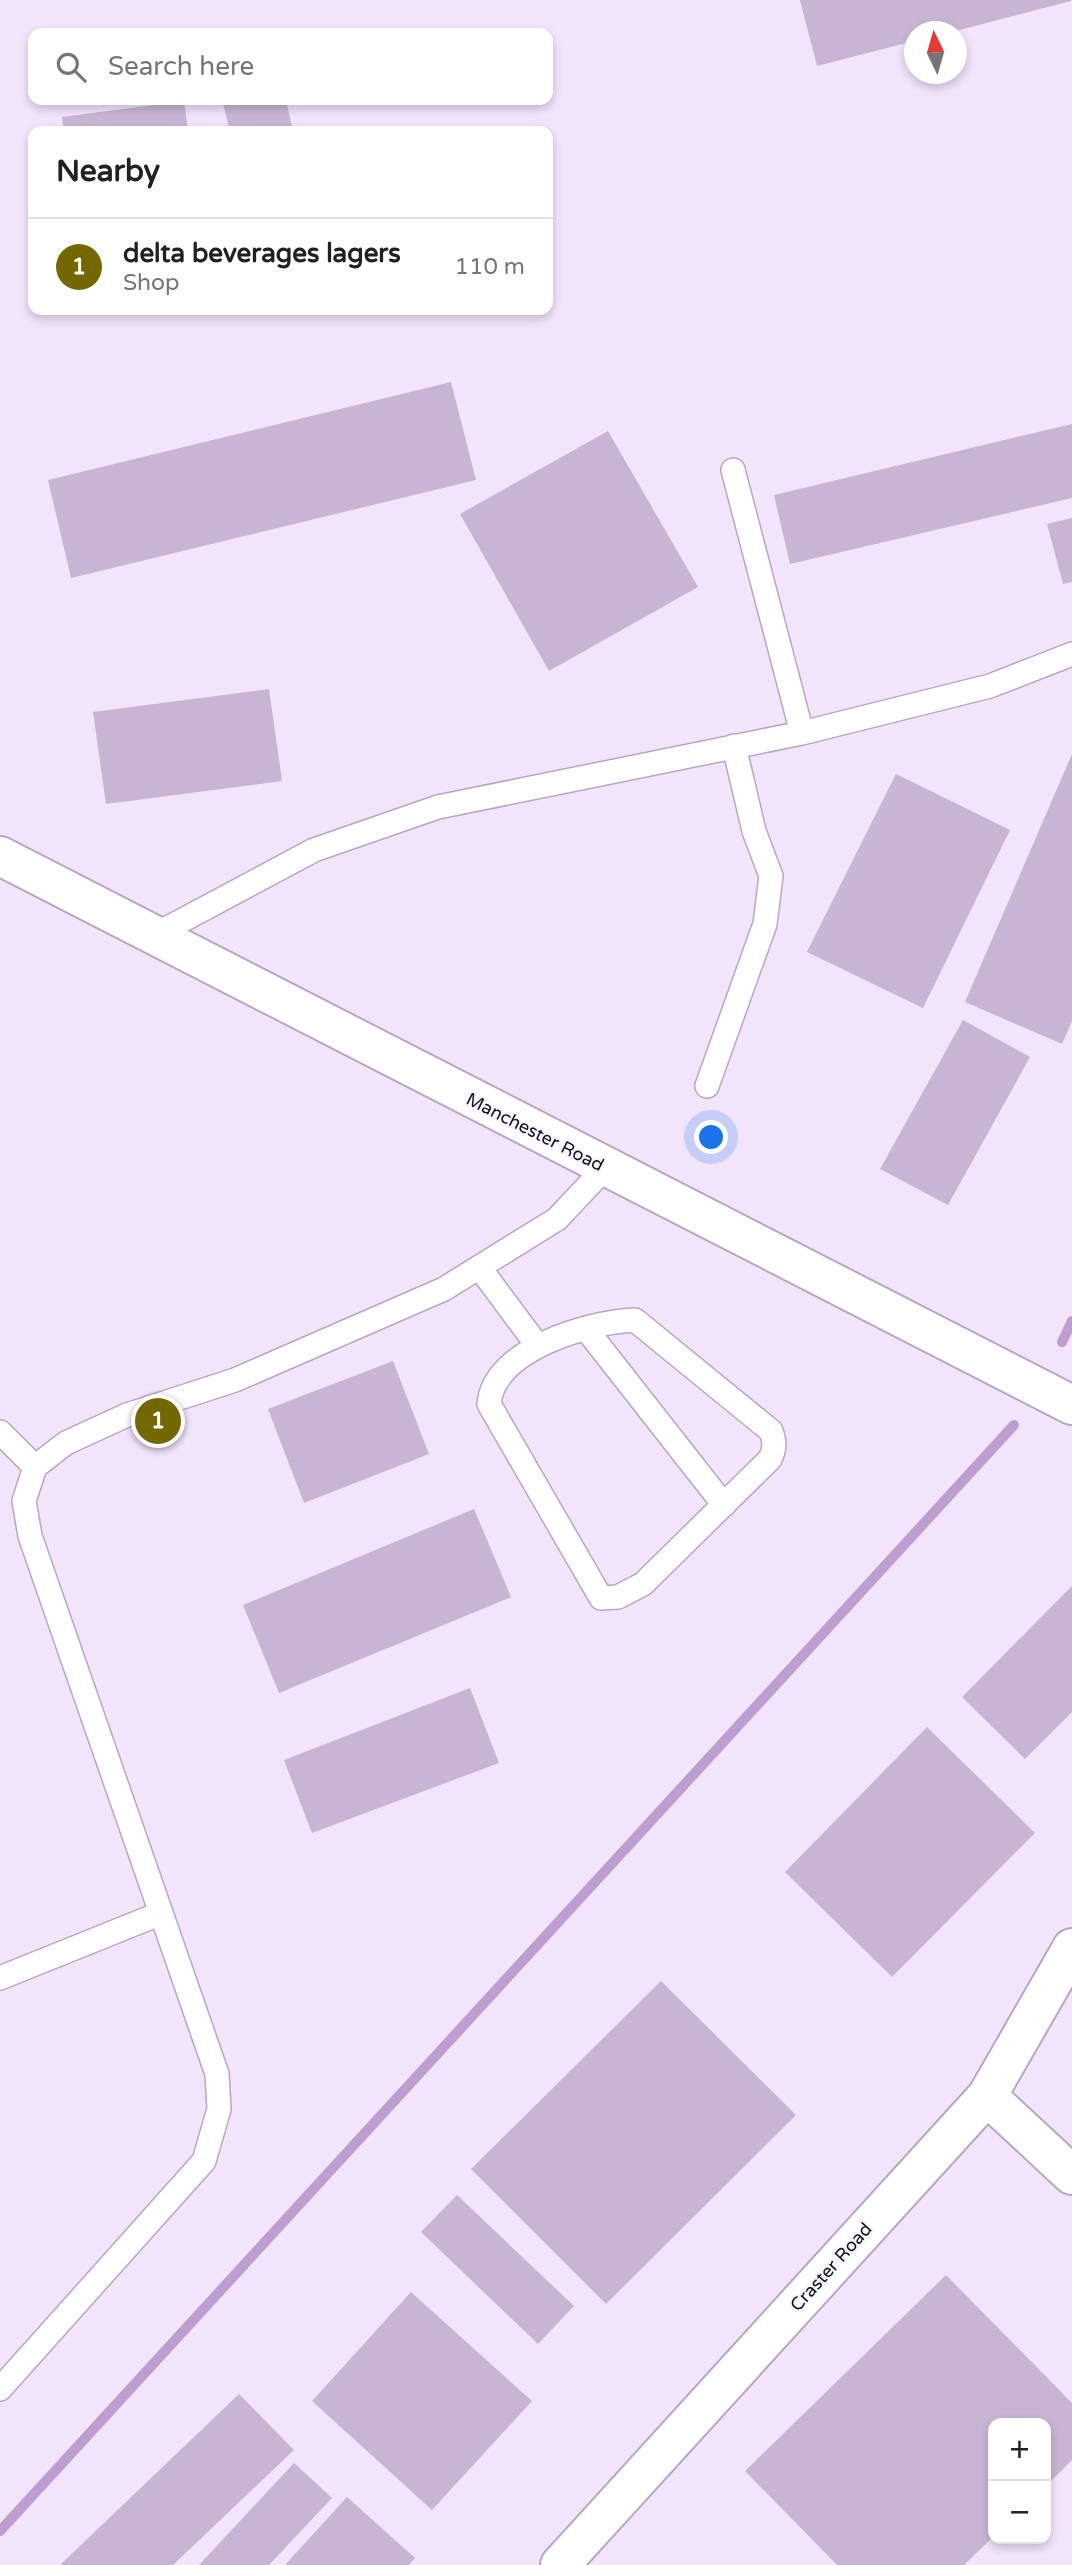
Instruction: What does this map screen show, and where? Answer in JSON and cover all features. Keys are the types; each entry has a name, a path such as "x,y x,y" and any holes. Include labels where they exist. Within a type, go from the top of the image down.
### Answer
{"street":[{"name":"Manchester Road","path":"0,856 1072,1405"},
{"name":"Craster Road","path":"561,2565 987,2096 1072,1948"},
{"path":"987,2096 1072,2175"}],"lane":[{"path":"733,470 802,733"},
{"path":"153,936 314,850 438,807 802,733 990,685 1072,654"},
{"path":"707,1086 765,924 771,876 754,831 734,746"},
{"path":"0,2389 204,2161 219,2109 217,2074 159,1914 30,1536 24,1501 35,1468 66,1443 127,1415 235,1380 444,1289 557,1219 605,1168"},
{"path":"479,1267 537,1345"},
{"path":"635,1320 771,1432 775,1440 770,1459 643,1584 618,1597 601,1598 489,1404 495,1380 537,1345 610,1321 635,1320"},
{"path":"586,1329 723,1505"},
{"path":"0,1433 35,1468"},
{"path":"0,1978 159,1914"}],"shaded area":[{"path":"0,0 1072,0 1072,2565 0,2565"}],"building":[{"path":"800,0 1071,0 967,28 967,21 904,21 904,44 817,66"},
{"path":"154,105 185,105 187,126 63,126 62,117"},
{"path":"223,105 287,105 292,126 229,126"},
{"path":"451,382 476,480 71,578 48,480"},
{"path":"1072,424 1072,498 790,564 774,495"},
{"path":"608,431 698,587 549,671 460,514"},
{"path":"1072,518 1072,582 1063,584 1047,524"},
{"path":"269,689 282,781 106,804 93,712"},
{"path":"1072,754 1072,1021 1062,1044 965,1002"},
{"path":"896,774 1010,830 923,1008 807,952"},
{"path":"963,1020 1030,1057 948,1205 880,1169"},
{"path":"393,1361 429,1454 304,1503 268,1409"},
{"path":"474,1509 511,1597 279,1693 243,1605"},
{"path":"1072,1586 1072,1712 1025,1759 962,1697"},
{"path":"470,1688 499,1763 312,1833 284,1760"},
{"path":"927,1727 1035,1833 892,1977 785,1872"},
{"path":"661,1981 796,2115 606,2304 471,2169"},
{"path":"457,2195 574,2306 538,2344 421,2232"},
{"path":"946,2275 1072,2403 1072,2460 1051,2481 1051,2418 988,2418 988,2542 964,2565 837,2565 745,2471"},
{"path":"411,2292 532,2401 432,2510 312,2401"},
{"path":"239,2394 294,2450 173,2565 60,2565"},
{"path":"294,2463 332,2498 269,2565 199,2565"},
{"path":"347,2497 415,2558 409,2565 285,2565"}],"waterway":[{"path":"1062,1342 1072,1321"},
{"path":"0,2531 1014,1425"}],"place":[{"name":"delta beverages lagers","path":"158,1421"}]}
